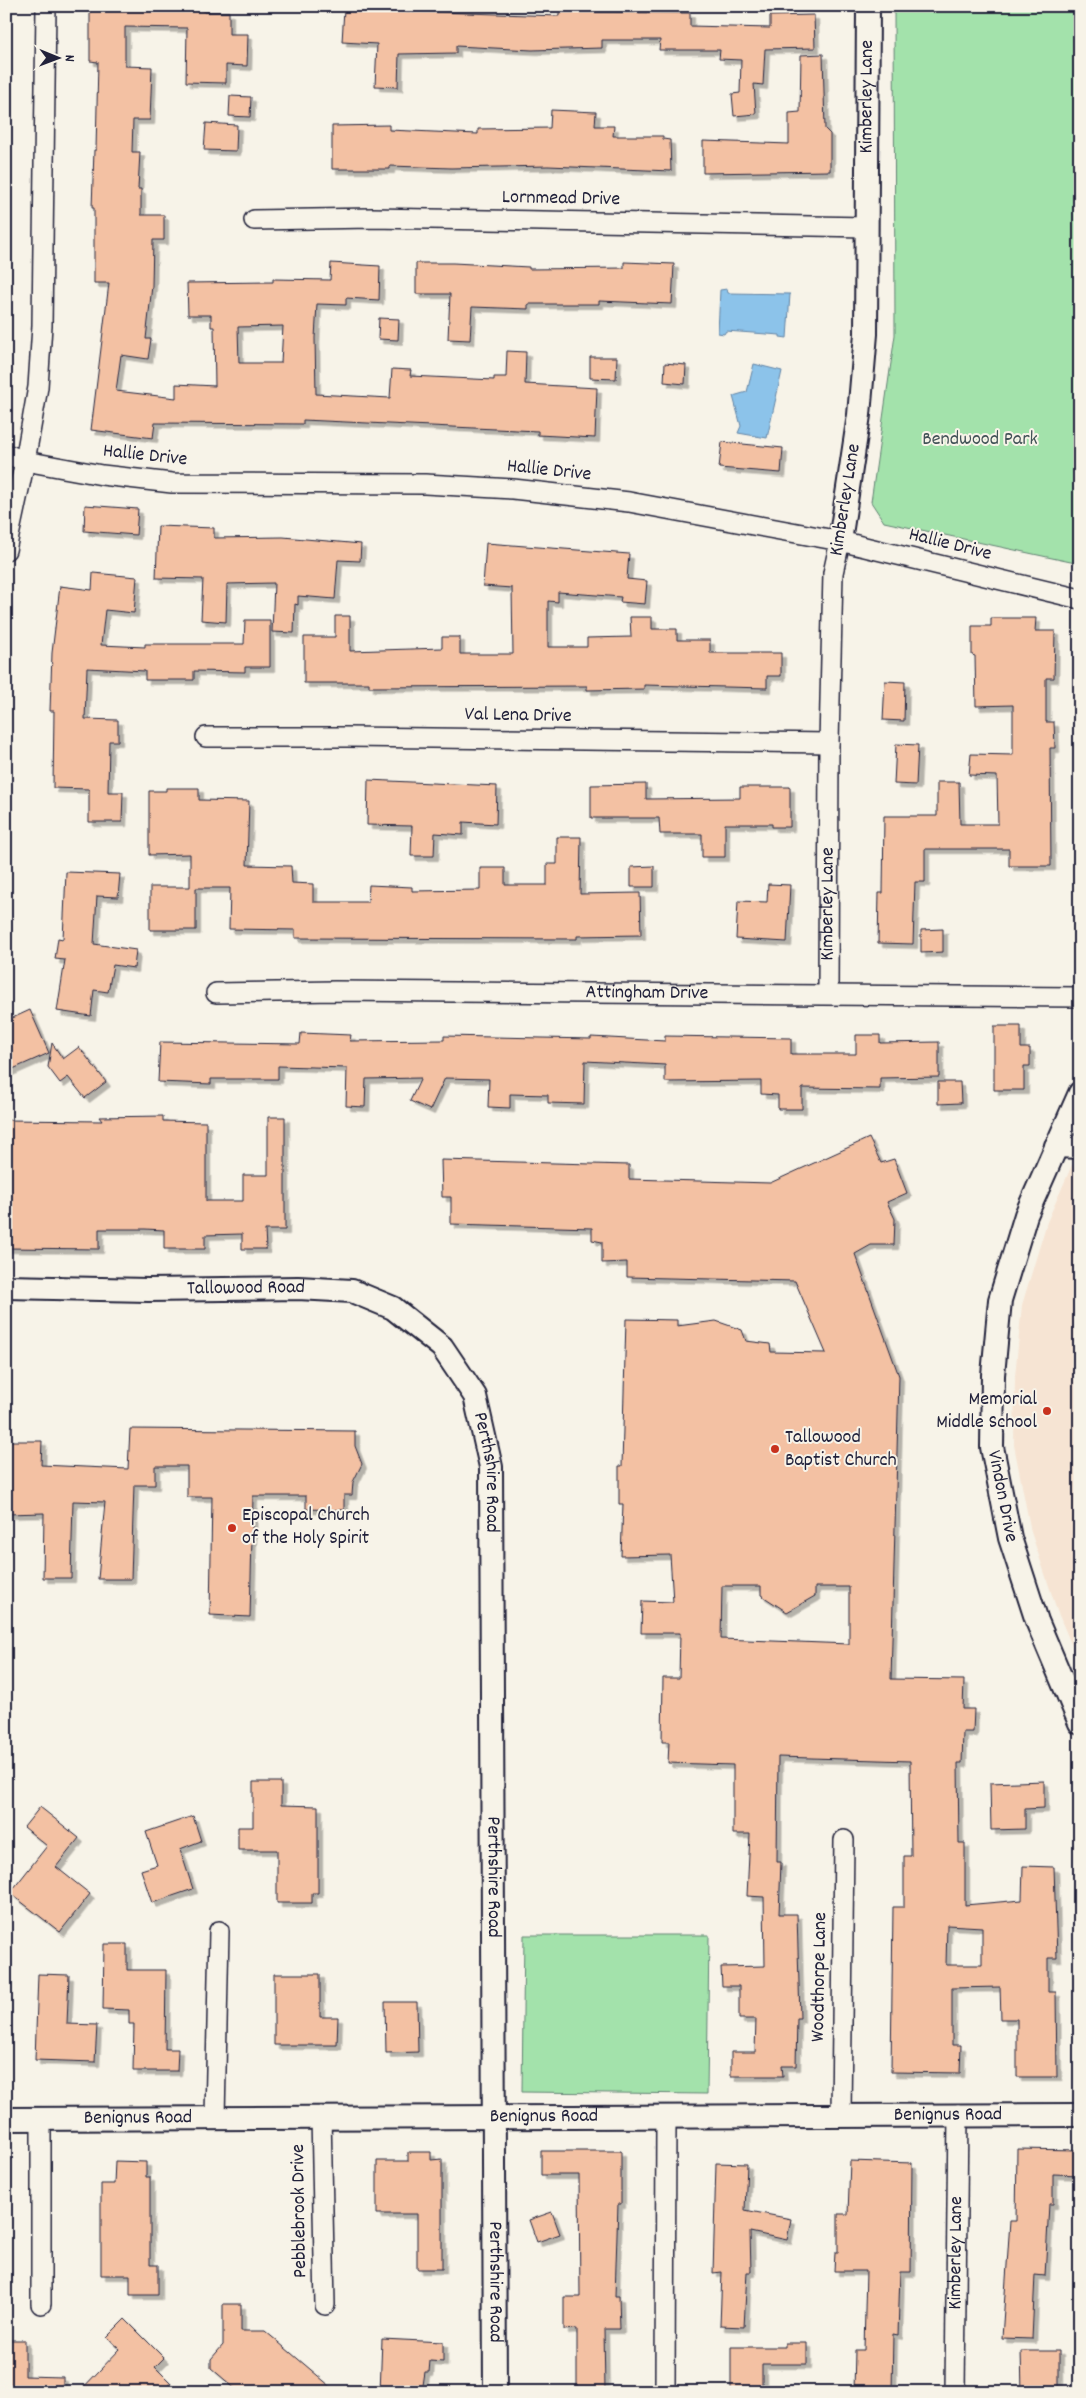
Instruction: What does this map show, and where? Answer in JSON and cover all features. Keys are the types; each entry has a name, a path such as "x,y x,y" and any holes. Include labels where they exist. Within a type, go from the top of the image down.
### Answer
{"street":[{"path":"6,550 38,387 42,326 46,6"},
{"name":"Kimberley Lane","path":"828,994 829,743 833,574 840,541 859,415 866,334 868,6"},
{"name":"Lornmead Drive","path":"254,220 372,218 867,227"},
{"name":"Hallie Drive","path":"6,454 25,461 102,475 172,484 369,482 513,490 629,502 840,541 1080,599"},
{"name":"Val Lena Drive","path":"206,738 347,737 829,743"},
{"name":"Attingham Drive","path":"216,993 335,991 1080,997"},
{"name":"Vindon Drive","path":"1080,1093 1026,1215 1000,1300 993,1375 992,1448 1010,1538 1037,1621 1080,1722"},
{"path":"1056,1146 1080,1147"},
{"name":"Tallowood Road","path":"6,1287 148,1290 298,1288 352,1291 393,1308 442,1347 457,1369"},
{"name":"Perthshire Road","path":"457,1369 476,1396 491,1467 495,2392"},
{"name":"Woodthorpe Lane","path":"841,2115 844,1840"},
{"path":"215,2117 219,1931"},
{"name":"Kimberley Lane","path":"955,2392 958,2114"},
{"name":"Benignus Road","path":"6,2119 321,2116 1080,2115"},
{"name":"Pebblebrook Drive","path":"321,2116 325,2305"},
{"path":"665,2392 666,2117"},
{"path":"41,2120 41,2304"}],"shaded area":[{"name":"Memorial Middle School","path":"1072,1165 1080,1165 1080,1665 1058,1613 1031,1532 1014,1445 1015,1376 1022,1305 1047,1222"}],"green space":[{"name":"Bendwood Park","path":"894,6 1080,6 1080,564 884,522 871,502 895,335"},
{"path":"524,1935 709,1935 707,2094 522,2092"}],"water":[{"path":"727,289 728,293 790,294 787,338 780,337 780,335 726,331 724,334 718,333 720,290"},
{"path":"754,364 782,371 767,438 738,433 741,426 733,396 747,392"}],"building":[{"path":"90,6 204,6 204,12 229,12 229,34 248,34 247,66 226,65 226,83 186,82 187,28 125,27 125,66 152,67 150,120 133,120 132,152 140,152 138,189 141,189 141,215 164,215 164,240 153,240 152,286 146,339 151,339 148,359 121,355 116,391 176,398 176,384 215,386 214,327 211,327 211,315 188,315 187,283 273,282 273,279 330,280 331,263 380,266 379,300 346,298 346,305 317,304 315,338 316,394 390,398 392,369 411,370 410,376 494,380 494,377 506,377 507,351 526,352 525,384 597,388 595,438 538,435 538,431 303,420 303,424 155,423 153,438 91,430 109,283 94,283 94,208 92,208 94,150 96,150 98,62 90,61","holes":["283,326 281,363 239,363 238,327"]},
{"path":"344,9 559,16 559,12 690,13 690,26 770,28 770,16 814,15 815,48 765,49 763,85 754,84 756,114 734,116 732,94 740,93 741,60 719,59 720,50 659,50 660,40 602,40 602,48 532,50 456,46 456,53 399,54 398,87 375,86 377,44 342,42"},
{"path":"823,54 825,129 830,134 830,171 703,173 703,141 789,144 789,113 800,112 801,55"},
{"path":"230,96 251,97 250,117 229,116"},
{"path":"551,110 596,112 595,126 614,126 613,136 663,136 663,139 670,140 671,171 548,166 451,168 390,166 390,169 332,169 332,126 389,125 389,130 478,134 478,129 550,128"},
{"path":"206,123 237,125 236,151 204,150"},
{"path":"624,262 674,264 672,304 599,301 599,304 528,304 528,309 472,307 470,340 448,339 450,294 416,294 416,263 529,267 529,269 624,268"},
{"path":"379,318 399,319 398,340 378,339"},
{"path":"590,357 617,357 616,379 590,378"},
{"path":"665,363 686,365 685,384 664,382"},
{"path":"722,442 783,448 781,473 719,468"},
{"path":"85,505 138,509 136,535 84,531"},
{"path":"158,526 214,528 214,538 283,537 361,544 360,561 338,560 335,599 298,596 298,605 295,604 294,633 272,632 274,583 227,584 226,622 201,620 203,579 156,578"},
{"path":"486,543 629,554 627,579 647,581 645,604 620,602 621,597 558,592 558,602 548,601 548,647 587,647 587,638 631,637 630,617 652,617 652,629 677,629 677,640 710,640 710,653 781,653 781,676 767,676 767,688 644,685 644,689 587,690 587,686 369,687 369,683 304,683 304,637 335,637 335,616 350,616 350,651 442,648 442,637 460,637 460,654 513,654 512,588 483,586"},
{"path":"93,573 137,577 134,613 105,610 101,645 145,647 145,644 244,644 245,620 270,620 270,667 245,667 245,672 194,671 194,680 145,680 145,671 87,668 85,719 118,720 118,741 109,741 108,792 123,792 122,822 89,822 89,789 53,788 54,711 50,711 52,653 60,586 92,590"},
{"path":"991,618 1036,618 1035,631 1055,631 1054,678 1046,678 1046,722 1054,722 1055,748 1050,748 1051,866 1009,866 1009,849 925,849 925,882 915,882 913,944 878,943 879,893 883,893 884,816 937,816 937,782 959,782 960,824 998,824 997,776 969,775 971,754 1013,755 1013,705 976,706 972,626 991,626"},
{"path":"885,681 905,682 904,721 883,720"},
{"path":"896,744 918,745 916,785 894,784"},
{"path":"368,780 497,786 496,824 463,822 463,835 435,833 434,856 411,856 412,826 367,825"},
{"path":"646,784 646,799 740,798 740,787 790,787 790,827 772,827 772,824 725,824 725,857 702,857 702,834 660,834 659,818 591,818 591,785"},
{"path":"166,788 199,788 199,800 249,801 247,865 291,866 292,883 313,884 313,902 368,902 369,885 412,887 412,891 480,890 480,868 505,868 505,885 547,885 547,864 557,864 557,837 581,837 580,894 640,893 641,935 577,936 577,939 295,938 295,930 229,929 230,888 196,888 196,930 150,930 150,887 190,887 190,854 149,855 149,791 166,791"},
{"path":"654,866 654,887 631,887 631,867"},
{"path":"66,872 120,874 118,897 97,896 94,944 136,950 134,968 113,965 108,992 94,990 91,1016 57,1011 65,960 55,959 58,938 63,939"},
{"path":"768,884 790,885 787,942 736,939 738,901 767,902"},
{"path":"943,929 943,952 921,953 921,930"},
{"path":"30,1010 49,1053 6,1072 6,1021"},
{"path":"994,1026 1021,1026 1021,1048 1030,1048 1030,1066 1024,1066 1024,1090 994,1090"},
{"path":"301,1033 351,1035 350,1041 444,1040 444,1036 591,1039 591,1037 665,1041 665,1036 791,1038 791,1054 856,1054 856,1035 880,1035 880,1043 939,1042 939,1077 880,1078 880,1089 802,1088 802,1109 778,1109 778,1095 761,1094 761,1081 665,1082 665,1065 585,1061 584,1104 548,1103 548,1095 510,1094 510,1108 488,1107 489,1079 445,1078 430,1110 410,1101 421,1078 366,1079 365,1107 346,1106 347,1068 278,1066 278,1079 211,1079 211,1084 158,1082 160,1042 300,1044"},
{"path":"52,1043 63,1059 79,1047 106,1082 85,1098 68,1077 60,1083 48,1067"},
{"path":"938,1082 960,1082 961,1103 938,1104"},
{"path":"163,1116 163,1121 206,1122 206,1201 243,1201 243,1175 268,1175 268,1117 285,1117 285,1230 265,1230 266,1249 242,1249 242,1234 205,1235 205,1249 164,1249 164,1230 145,1229 99,1229 99,1249 6,1248 6,1120 102,1121 99,1117"},
{"name":"Tallowood Baptist Church","path":"869,1138 881,1163 894,1159 907,1193 887,1202 895,1219 894,1245 871,1245 855,1254 899,1376 891,1679 964,1680 963,1709 974,1709 973,1732 963,1732 962,1763 958,1763 959,1843 965,1843 965,1905 1022,1900 1023,1866 1054,1867 1057,1958 1048,1958 1048,1992 1056,1992 1057,2077 1017,2077 1017,2019 1001,2019 1000,1987 952,1988 952,2045 961,2045 960,2073 891,2072 893,1907 904,1907 904,1856 911,1856 910,1761 778,1757 777,1862 781,1862 779,1914 797,1914 800,2018 797,2018 796,2066 782,2066 783,2076 731,2076 731,2052 755,2052 756,2019 739,2019 739,1986 722,1986 721,1967 765,1966 764,1897 747,1896 750,1834 733,1834 733,1765 668,1763 669,1742 662,1742 663,1678 679,1678 680,1633 641,1633 642,1601 673,1602 670,1555 621,1556 623,1504 619,1504 619,1466 622,1466 626,1319 677,1320 677,1326 716,1321 742,1330 746,1341 770,1344 771,1352 826,1353 795,1281 627,1277 627,1262 602,1263 602,1242 592,1240 592,1228 451,1224 451,1197 442,1197 441,1160 629,1165 629,1179 770,1183","holes":["722,1586 761,1586 761,1595 787,1612 815,1596 815,1587 849,1587 849,1644 721,1639","947,1925 982,1927 982,1965 946,1965"]},
{"name":"Episcopal Church of the Holy Spirit","path":"130,1429 355,1431 355,1446 362,1464 353,1482 352,1495 344,1495 344,1510 306,1509 306,1496 253,1496 250,1617 210,1615 212,1497 187,1497 187,1466 155,1466 155,1485 134,1485 131,1579 98,1579 105,1502 73,1501 71,1578 43,1578 44,1513 6,1514 6,1441 42,1441 41,1465 128,1469"},
{"path":"1044,1781 1044,1808 1025,1809 1025,1829 991,1830 990,1783"},
{"path":"253,1782 281,1782 281,1805 318,1806 318,1893 312,1893 312,1903 277,1903 277,1850 238,1850 238,1827 253,1827"},
{"path":"40,1807 79,1838 56,1867 90,1894 60,1932 10,1893 47,1846 24,1827"},
{"path":"193,1816 201,1841 180,1849 193,1889 152,1903 141,1870 157,1865 146,1832"},
{"path":"104,1944 127,1944 127,1970 166,1970 165,2049 178,2049 177,2071 133,2071 134,2024 129,2024 129,2010 103,2009"},
{"path":"38,1974 69,1975 67,2024 97,2025 95,2062 35,2060"},
{"path":"274,1974 320,1974 320,2017 338,2017 337,2045 274,2045"},
{"path":"385,2002 417,2002 418,2052 386,2053"},
{"path":"1017,2149 1080,2150 1080,2175 1053,2174 1053,2204 1049,2204 1045,2276 1035,2275 1032,2339 1002,2338 1010,2221 1016,2221"},
{"path":"541,2151 621,2151 621,2204 618,2204 615,2296 619,2296 620,2329 604,2329 605,2390 577,2390 577,2329 564,2330 564,2297 580,2297 579,2175 541,2175"},
{"path":"408,2152 431,2152 431,2160 442,2159 442,2269 417,2269 417,2214 377,2214 377,2161 408,2161"},
{"path":"115,2161 146,2162 146,2177 150,2177 150,2265 158,2265 158,2295 130,2295 130,2275 101,2275 101,2184 114,2184"},
{"path":"850,2161 912,2163 911,2272 900,2272 898,2335 893,2334 892,2392 854,2392 855,2350 864,2350 866,2271 834,2271 835,2252 838,2252 838,2214 848,2214"},
{"path":"716,2163 747,2164 745,2210 791,2219 787,2240 750,2232 751,2272 747,2272 744,2327 720,2326 722,2272 713,2273"},
{"path":"552,2212 560,2234 537,2242 529,2220"},
{"path":"223,2304 241,2304 241,2331 265,2331 337,2392 239,2392 211,2368 211,2359 223,2345"},
{"path":"125,2319 164,2358 155,2367 171,2383 163,2392 79,2392 120,2349 107,2337"},
{"path":"382,2339 443,2342 443,2362 430,2361 429,2372 425,2372 422,2392 380,2392"},
{"path":"6,2340 25,2340 25,2376 63,2377 63,2392 6,2392"},
{"path":"785,2343 807,2343 807,2364 762,2364 762,2392 731,2392 731,2347 785,2347"},
{"path":"1021,2351 1059,2351 1059,2392 1022,2392"}],"place":[{"name":"Memorial Middle School","path":"1047,1411"},
{"name":"Tallowood Baptist Church","path":"775,1449"},
{"name":"Episcopal Church of the Holy Spirit","path":"232,1528"}]}
